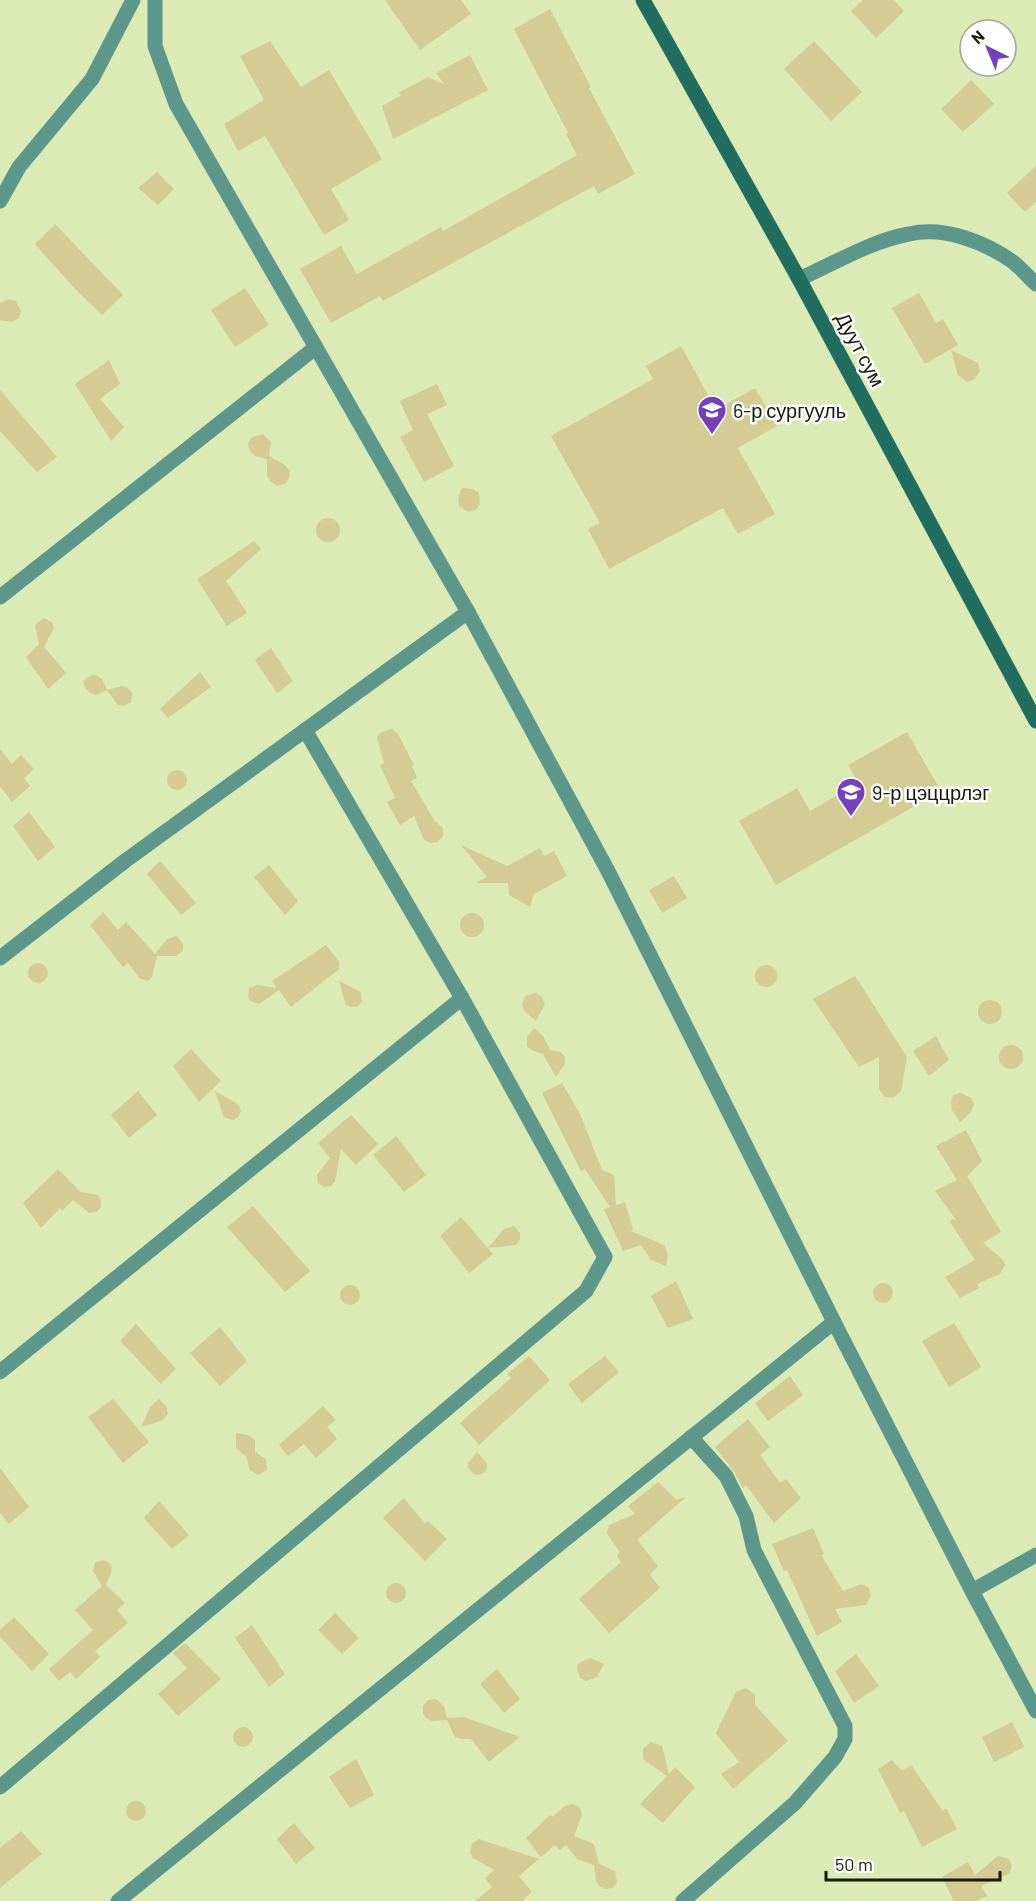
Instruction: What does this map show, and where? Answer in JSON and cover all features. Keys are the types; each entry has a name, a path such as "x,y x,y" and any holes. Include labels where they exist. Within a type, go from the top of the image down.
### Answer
{"main road":[{"name":"Дуут сум","path":"643,0 799,279 1036,721"}],"street":[{"path":"0,201 19,167 92,79 133,0"},
{"path":"155,0 155,46 176,104 468,612 608,871 834,1322 1036,1712"},
{"path":"799,279 878,243 911,233 944,233 982,243 1014,263 1036,284"},
{"path":"0,597 315,348"},
{"path":"0,958 125,861 468,612"},
{"path":"0,1787 586,1291 605,1257 462,998 305,730"},
{"path":"0,1372 462,998"},
{"path":"118,1901 834,1322"},
{"path":"683,1901 795,1803 836,1757 845,1739 845,1726 754,1550 746,1516 726,1476 691,1437"},
{"path":"972,1591 1036,1555"}],"building":[{"path":"385,0 461,0 471,14 420,50"},
{"path":"863,0 894,0 904,11 876,38 851,11"},
{"path":"550,9 635,174 598,194 594,186 383,301 380,296 331,323 300,269 341,246 357,274 441,227 443,231 577,155 514,29"},
{"path":"270,41 301,87 329,70 382,159 331,189 349,220 324,235 265,136 238,151 224,124 264,100 240,56"},
{"path":"814,41 862,92 831,121 784,69"},
{"path":"470,55 488,90 393,139 382,106 402,95 398,93 428,77 444,84 436,73"},
{"path":"971,80 994,104 963,132 941,109"},
{"path":"1036,166 1036,202 1025,212 1007,193"},
{"path":"157,172 174,189 158,205 138,188"},
{"path":"55,224 123,295 102,315 35,244"},
{"path":"245,288 269,325 235,347 211,310"},
{"path":"919,293 936,323 943,319 958,345 925,364 892,308"},
{"path":"9,299 16,301 21,311 19,318 12,322 0,320 0,303"},
{"name":"6-р сургууль","path":"681,346 716,410 755,388 777,426 738,448 775,514 738,534 723,508 609,569 588,529 600,523 551,436 653,379 646,366"},
{"path":"951,350 978,363 980,371 974,380 967,382 958,375"},
{"path":"109,360 120,384 100,399 124,427 111,441 75,384"},
{"path":"437,384 447,405 427,414 454,466 424,482 400,437 413,430 400,401"},
{"path":"0,390 57,457 37,472 0,431"},
{"path":"263,434 271,442 269,456 285,465 290,471 285,484 277,486 271,482 267,476 267,459 255,456 249,450 248,443 252,437"},
{"path":"462,488 473,489 479,493 480,504 476,510 468,512 459,506 458,498"},
{"path":"328,518 336,522 340,530 336,538 328,542 320,538 316,530 320,522"},
{"path":"254,541 261,549 226,581 247,613 227,626 197,579"},
{"path":"44,618 52,622 54,628 44,647 66,673 48,689 26,657 39,644 35,625"},
{"path":"271,648 293,681 277,693 255,660"},
{"path":"200,672 211,687 168,718 160,709"},
{"path":"94,674 102,679 107,690 96,695 86,689 83,681"},
{"path":"122,686 128,688 132,693 131,702 124,706 118,705 107,690"},
{"path":"392,729 398,734 414,765 412,766 417,778 411,781 434,820 443,828 443,836 438,842 430,843 424,840 414,816 400,825 387,802 395,798 380,765 384,763 377,738 381,732"},
{"path":"907,732 941,791 776,885 739,821 797,788 810,811 858,783 848,765"},
{"path":"0,749 12,764 21,755 34,769 24,778 30,786 12,802 0,786"},
{"path":"177,770 184,773 187,780 184,787 177,790 170,787 167,780 170,773"},
{"path":"29,812 55,847 38,861 13,826"},
{"path":"461,845 507,866 540,848 544,856 554,851 567,876 534,894 530,907 509,895 508,883 476,883 487,877"},
{"path":"160,861 196,903 181,915 147,874"},
{"path":"269,865 298,901 285,915 254,877"},
{"path":"674,876 687,898 662,913 649,890"},
{"path":"103,912 118,930 126,922 155,954 167,939 177,936 183,944 183,950 176,956 157,956 152,977 148,981 140,979 128,963 123,967 90,925"},
{"path":"472,913 480,917 484,925 480,933 472,937 464,933 460,925 464,917"},
{"path":"326,945 339,962 339,969 291,1007 279,990 259,1004 250,1001 249,988 257,985 277,988 272,981"},
{"path":"38,963 45,966 48,973 45,980 38,983 31,980 28,973 31,966"},
{"path":"762,965 770,965 777,972 777,980 770,987 762,987 755,980 755,972"},
{"path":"855,976 907,1057 901,1091 893,1098 885,1097 879,1089 879,1057 859,1067 813,999"},
{"path":"339,981 361,992 362,1002 358,1006 346,1005"},
{"path":"536,993 542,997 545,1004 536,1021 525,1012 522,1006 525,996"},
{"path":"990,1000 998,1004 1002,1012 998,1020 990,1024 982,1020 978,1012 982,1004"},
{"path":"534,1028 543,1036 550,1050 561,1052 565,1057 565,1064 556,1077 543,1054 527,1046 527,1037"},
{"path":"936,1036 949,1060 929,1076 913,1051"},
{"path":"1011,1045 1019,1049 1023,1057 1019,1065 1011,1069 1003,1065 999,1057 1003,1049"},
{"path":"191,1049 221,1081 199,1102 173,1066"},
{"path":"562,1083 580,1114 602,1170 614,1175 616,1205 625,1202 633,1230 631,1231 664,1245 668,1254 666,1266 651,1260 641,1245 623,1251 604,1209 610,1207 585,1169 581,1171 542,1093"},
{"path":"138,1091 157,1115 129,1138 111,1115"},
{"path":"215,1091 239,1105 241,1111 238,1117 233,1120 224,1117"},
{"path":"961,1093 971,1098 974,1105 971,1112 960,1122 952,1110 951,1103 953,1095"},
{"path":"351,1115 378,1144 356,1165 341,1149 335,1181 331,1186 324,1187 318,1183 317,1175 330,1158 318,1143"},
{"path":"966,1130 982,1161 967,1176 1001,1232 983,1243 1002,1259 1005,1265 1000,1274 977,1284 979,1288 960,1298 945,1277 975,1260 950,1222 952,1219 956,1220 935,1191 957,1180 936,1146"},
{"path":"396,1136 426,1175 404,1192 373,1155"},
{"path":"58,1169 81,1192 98,1195 101,1207 97,1212 89,1213 73,1200 62,1211 60,1208 41,1228 23,1203"},
{"path":"253,1206 310,1271 285,1292 227,1227"},
{"path":"461,1217 493,1254 469,1273 440,1236"},
{"path":"514,1226 520,1233 520,1240 516,1245 488,1248 504,1229"},
{"path":"676,1281 693,1319 668,1328 651,1296"},
{"path":"883,1283 890,1286 893,1293 890,1300 883,1303 876,1300 873,1293 876,1286"},
{"path":"350,1285 357,1288 360,1295 357,1302 350,1305 343,1302 340,1295 343,1288"},
{"path":"954,1323 981,1367 949,1387 922,1341"},
{"path":"136,1324 176,1369 161,1384 120,1341"},
{"path":"220,1327 247,1361 220,1386 190,1353"},
{"path":"529,1356 550,1380 479,1445 460,1423 511,1378 507,1374"},
{"path":"605,1356 619,1372 582,1403 568,1384"},
{"path":"790,1376 803,1395 768,1421 755,1403"},
{"path":"113,1399 149,1442 123,1463 88,1417"},
{"path":"159,1399 166,1406 168,1414 163,1420 141,1427 150,1407"},
{"path":"323,1406 336,1420 327,1427 337,1439 316,1458 304,1444 288,1456 279,1445"},
{"path":"748,1419 770,1447 760,1455 780,1483 786,1479 801,1498 774,1523 746,1485 743,1488 733,1470 715,1447"},
{"path":"236,1433 248,1435 255,1440 255,1452 266,1459 267,1470 258,1475 250,1470 246,1456 236,1448"},
{"path":"477,1452 487,1463 486,1471 479,1475 473,1474 468,1467 468,1463"},
{"path":"0,1468 29,1507 9,1524 0,1513"},
{"path":"658,1482 675,1498 674,1500 686,1497 637,1540 658,1566 650,1575 660,1588 609,1633 579,1599 621,1562 617,1556 620,1552 607,1534 609,1525 635,1514 628,1506"},
{"path":"404,1498 425,1524 428,1521 447,1539 425,1561 383,1518"},
{"path":"159,1501 189,1535 172,1549 144,1518"},
{"path":"813,1528 824,1554 821,1555 843,1591 862,1584 869,1588 871,1595 866,1605 835,1609 842,1622 817,1636 787,1570 784,1571 772,1544"},
{"path":"102,1560 108,1562 112,1567 106,1585 125,1603 117,1610 128,1623 95,1651 100,1657 76,1679 70,1672 59,1681 49,1669 93,1630 75,1610 102,1586 93,1571 95,1563"},
{"path":"396,1583 403,1586 406,1593 403,1600 396,1603 389,1600 386,1593 389,1586"},
{"path":"335,1613 359,1638 342,1654 318,1630"},
{"path":"14,1617 49,1654 32,1671 0,1637 0,1630"},
{"path":"252,1625 285,1674 269,1687 235,1638"},
{"path":"185,1643 221,1679 178,1716 158,1694 187,1668 173,1653"},
{"path":"856,1654 879,1686 854,1703 835,1671"},
{"path":"590,1658 604,1664 597,1677 586,1681 580,1678 577,1669 579,1663"},
{"path":"497,1669 520,1699 504,1713 480,1684"},
{"path":"746,1688 755,1695 755,1705 788,1741 733,1789 721,1774 739,1762 716,1733 736,1692"},
{"path":"436,1699 444,1706 447,1718 464,1717 520,1737 489,1762 471,1739 455,1737 447,1720 432,1721 426,1718 423,1706 428,1700"},
{"path":"1012,1722 1024,1747 994,1762 982,1737"},
{"path":"243,1727 250,1730 253,1737 250,1744 243,1747 236,1744 233,1737 236,1730"},
{"path":"651,1742 662,1746 669,1774 675,1767 695,1787 663,1823 640,1804 667,1776 643,1759 643,1749"},
{"path":"356,1759 374,1795 350,1808 329,1777"},
{"path":"892,1760 901,1770 912,1766 942,1810 947,1809 957,1829 922,1847 904,1811 900,1813 878,1769"},
{"path":"136,1801 143,1804 146,1811 143,1818 136,1821 129,1818 126,1811 129,1804"},
{"path":"573,1804 580,1808 582,1815 574,1836 594,1844 599,1864 615,1871 617,1882 613,1888 605,1889 599,1886 594,1865 578,1860 566,1845 560,1850 555,1845 541,1857 526,1838 550,1815 552,1817 565,1806"},
{"path":"294,1823 315,1848 296,1864 277,1839"},
{"path":"21,1831 42,1854 0,1888 0,1848"},
{"path":"479,1839 539,1859 519,1876 532,1892 522,1901 475,1901 492,1887 485,1878 494,1870 473,1858 470,1853 472,1843"},
{"path":"998,1856 1009,1859 1012,1866 1009,1874 981,1886 987,1896 976,1901 954,1901 942,1877 968,1862 975,1875"}],"place":[{"name":"6-р сургууль","path":"712,436"},
{"name":"9-р цэццрлэг","path":"851,818"}]}
